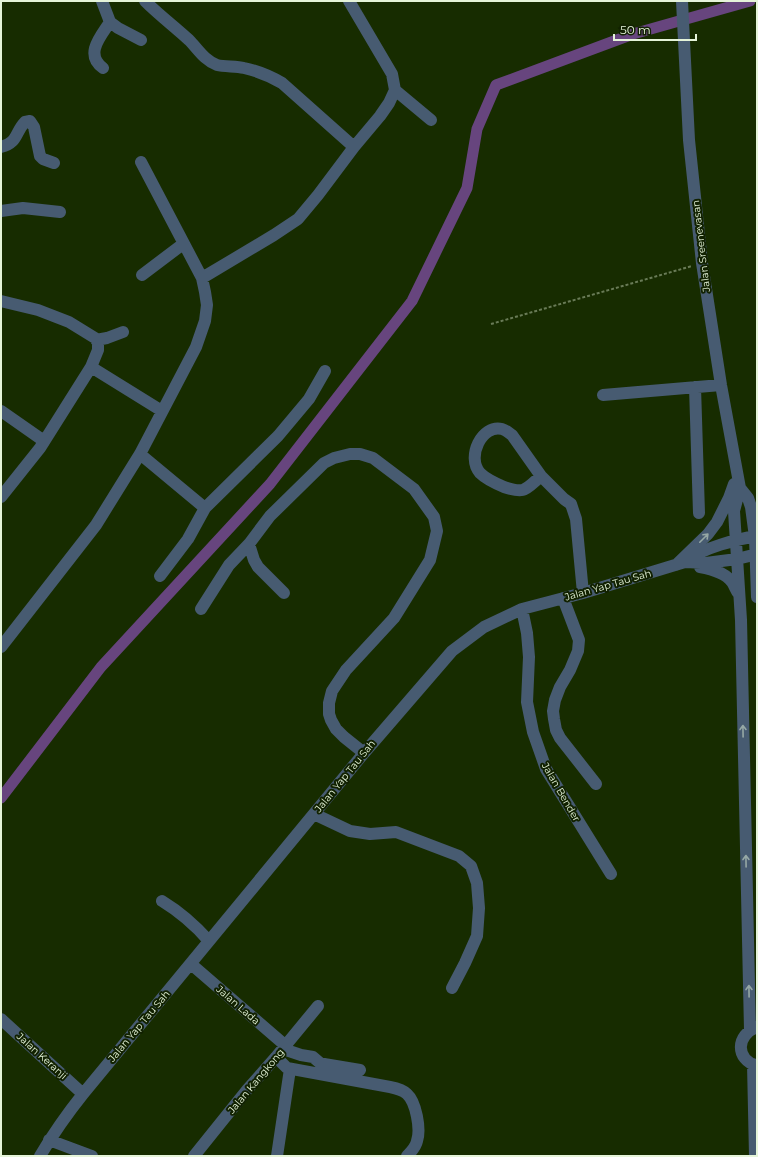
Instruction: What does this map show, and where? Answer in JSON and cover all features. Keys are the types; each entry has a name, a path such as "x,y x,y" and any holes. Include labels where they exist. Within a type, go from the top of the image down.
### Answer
{"street":[{"path":"102,1 110,22 141,40"},
{"path":"145,1 210,61 218,65 245,68 268,75 282,83 354,147"},
{"path":"202,278 298,219 389,103 395,90 394,79 386,63 348,1"},
{"name":"Jalan Sreenevasan","path":"682,4 689,140 702,263 721,385 740,488"},
{"path":"103,68 97,64 94,54 96,46 110,22"},
{"path":"395,90 432,120"},
{"path":"1,146 9,145 22,125 25,122 30,121 34,127 40,156 54,163"},
{"path":"1,647 96,525 140,454 196,346 205,321 206,305 202,278 141,162"},
{"path":"1,211 23,208 60,212"},
{"path":"142,275 183,244"},
{"path":"1,301 38,310 69,322 95,338 98,343 98,350 91,367 44,441 1,497"},
{"path":"96,340 107,338 123,332"},
{"path":"91,367 162,410"},
{"path":"160,576 188,539 205,508 278,436 310,399 325,370"},
{"path":"603,395 721,385"},
{"path":"695,387 699,513"},
{"path":"1,411 44,441"},
{"path":"540,476 524,490 516,491 498,485 480,473 476,464 474,454 479,442 485,434 493,429 503,429 512,435 540,476 571,504 576,519 583,593"},
{"path":"140,454 205,508"},
{"path":"201,609 229,566 249,544 270,516 324,463 334,458 350,454 360,454 373,458 414,489 434,517 437,531 430,560 394,618 346,670 332,691 329,703 329,714 336,729 364,752"},
{"path":"736,468 757,498"},
{"path":"681,563 717,522 733,488 736,468"},
{"path":"740,488 748,498 756,536 757,597"},
{"path":"740,488 734,511 739,596 754,1029 745,1034 741,1048 743,1055 747,1060 755,1065 755,1156"},
{"path":"681,563 703,551 756,536"},
{"path":"249,544 258,567 284,593"},
{"name":"Jalan Yap Tau Sah","path":"40,1156 64,1118 83,1094 364,752 452,651 484,627 522,609 583,593 681,563 706,563 756,555"},
{"path":"681,563 710,568 718,571 732,581 739,596"},
{"path":"563,598 579,640 578,651 555,700 553,711 554,719 556,730 560,738 596,784"},
{"name":"Jalan Bender","path":"522,609 527,633 529,657 527,702 533,732 546,769 611,874"},
{"path":"314,814 350,831 370,834 396,832 459,856 471,866 477,883 479,908 477,936 452,988"},
{"path":"162,901 186,917 210,941"},
{"name":"Jalan Lada","path":"191,964 282,1051 284,1066 290,1069"},
{"name":"Jalan Kangkong","path":"194,1156 247,1090 282,1051 318,1006"},
{"name":"Jalan Keranji","path":"1,1019 83,1094"},
{"path":"282,1051 313,1057 320,1063 324,1064 360,1070"},
{"path":"278,1156 290,1069 390,1087 407,1094 414,1103 419,1131 418,1141 407,1156"},
{"path":"49,1140 92,1156"}],"path":[{"path":"491,324 702,263"}],"waterway":[{"path":"1,798 101,667 270,484 412,301 467,188 477,129 496,85 633,34 750,1"}]}
